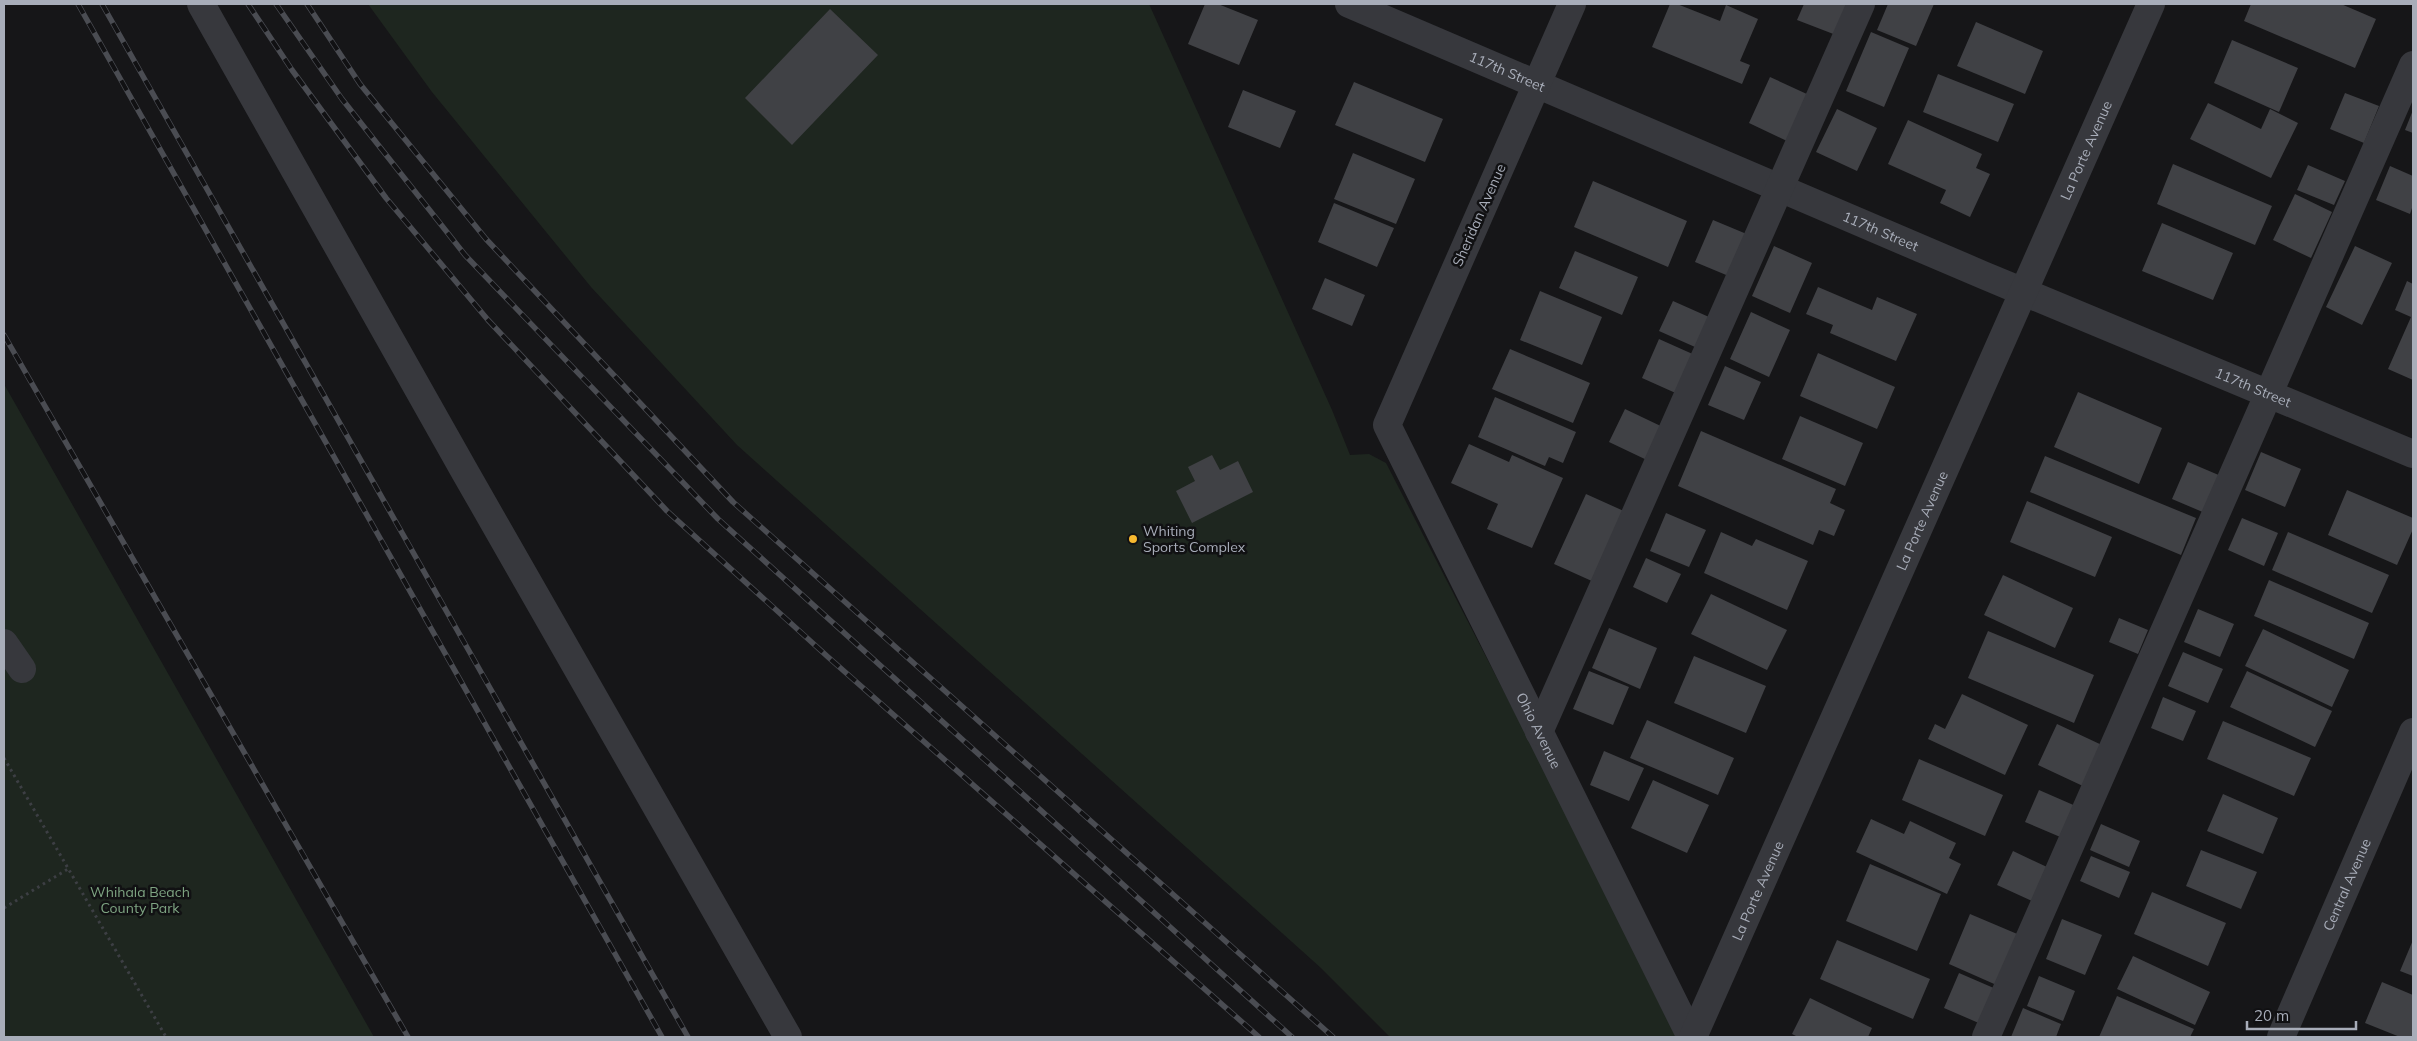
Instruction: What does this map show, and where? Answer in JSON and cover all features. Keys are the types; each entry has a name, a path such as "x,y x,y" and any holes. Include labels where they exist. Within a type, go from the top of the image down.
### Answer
{"street":[{"path":"201,4 465,472 788,1037"},
{"name":"117th Street","path":"1349,4 1779,188 2413,454"},
{"name":"Sheridan Avenue","path":"1387,426 1572,4"},
{"path":"1539,732 1860,4"},
{"name":"La Porte Avenue","path":"1692,1037 2025,292 2151,4"},
{"path":"1986,1037 2413,65"},
{"name":"Ohio Avenue","path":"1387,426 1692,1037"},
{"path":"4,643 22,669"},
{"name":"Central Avenue","path":"2280,1037 2413,732"}],"path":[{"path":"4,758 166,1037"},
{"path":"4,908 68,869"}],"green space":[{"name":"Whiting Sports Complex","path":"368,4 1149,4 1332,410 1350,455 1369,454 1386,463 1660,994 1680,1037 1390,1037 1321,968 737,445 591,287 432,92"},
{"name":"Whihala Beach County Park","path":"4,384 374,1037 4,1037"}],"building":[{"path":"1205,4 1218,4 1258,20 1239,65 1188,44"},
{"path":"1670,4 1677,4 1720,21 1726,5 1758,19 1740,61 1750,65 1742,84 1652,47"},
{"path":"1804,4 1849,4 1836,35 1797,20"},
{"path":"1888,4 1934,4 1916,46 1877,30"},
{"path":"2251,4 2341,4 2376,19 2355,68 2244,21"},
{"path":"830,9 878,55 792,145 745,98"},
{"path":"1976,22 2043,51 2025,94 1957,66"},
{"path":"1871,32 1909,48 1884,107 1846,91"},
{"path":"2232,40 2298,68 2279,112 2214,83"},
{"path":"1938,74 2014,104 1998,142 1923,112"},
{"path":"1770,77 1809,95 1787,141 1749,123"},
{"path":"1354,82 1443,119 1425,162 1335,125"},
{"path":"1243,90 1296,111 1280,148 1228,127"},
{"path":"2345,93 2379,106 2364,143 2330,129"},
{"path":"2208,103 2261,129 2270,109 2298,123 2271,178 2190,139"},
{"path":"1837,109 1877,128 1857,171 1816,152"},
{"path":"2413,110 2413,133 2405,130"},
{"path":"1908,120 1982,154 1976,168 1990,174 1970,217 1940,203 1946,190 1888,164"},
{"path":"1353,153 1415,179 1396,224 1334,199"},
{"path":"2173,164 2272,206 2255,245 2157,204"},
{"path":"2308,165 2345,181 2334,205 2297,190"},
{"path":"2390,166 2413,176 2413,205 2410,214 2376,200"},
{"path":"1593,181 1687,221 1668,267 1574,227"},
{"path":"2295,194 2332,212 2311,258 2273,240"},
{"path":"1334,203 1394,228 1377,267 1318,242"},
{"path":"1713,220 1749,235 1731,277 1695,262"},
{"path":"2162,223 2233,253 2213,300 2142,271"},
{"path":"1774,246 1812,263 1790,313 1752,296"},
{"path":"2355,246 2392,263 2362,325 2326,307"},
{"path":"1575,251 1638,277 1622,315 1559,288"},
{"path":"1325,278 1365,295 1352,326 1312,309"},
{"path":"2407,281 2413,284 2413,380 2388,369 2411,317 2395,310"},
{"path":"1818,287 1872,310 1877,297 1917,314 1896,361 1830,333 1833,325 1806,314"},
{"path":"1540,291 1602,317 1582,365 1520,340"},
{"path":"1673,301 1709,317 1695,347 1659,331"},
{"path":"1751,312 1790,330 1769,377 1730,359"},
{"path":"1659,339 1697,356 1680,395 1642,378"},
{"path":"1510,349 1590,383 1573,423 1492,389"},
{"path":"1818,353 1895,387 1877,429 1800,396"},
{"path":"1725,366 1761,382 1744,420 1708,405"},
{"path":"2078,392 2162,428 2139,484 2054,447"},
{"path":"1495,397 1576,432 1563,463 1549,457 1545,466 1478,437"},
{"path":"1625,409 1667,429 1651,462 1609,442"},
{"path":"1800,416 1863,443 1845,486 1782,459"},
{"path":"1701,431 1836,489 1830,503 1845,510 1834,536 1819,530 1813,545 1678,486"},
{"path":"1469,444 1509,462 1512,455 1563,478 1532,548 1487,529 1498,504 1451,483"},
{"path":"2261,452 2301,469 2285,507 2245,490"},
{"path":"1212,455 1220,470 1238,461 1253,492 1192,523 1176,491 1195,481 1188,467"},
{"path":"2045,456 2196,518 2181,555 2030,492"},
{"path":"2188,462 2221,476 2205,513 2172,499"},
{"path":"2347,490 2413,518 2413,529 2397,565 2328,535"},
{"path":"1586,494 1626,512 1594,582 1554,564"},
{"path":"2027,501 2112,537 2095,577 2010,542"},
{"path":"1666,513 1706,530 1689,567 1650,551"},
{"path":"2242,518 2278,533 2264,566 2228,550"},
{"path":"1721,532 1752,546 1756,539 1808,561 1787,610 1704,573"},
{"path":"2288,532 2389,575 2372,613 2272,570"},
{"path":"1646,558 1681,574 1667,603 1633,587"},
{"path":"2003,575 2073,608 2055,648 1984,615"},
{"path":"2269,580 2369,623 2354,659 2254,616"},
{"path":"1711,594 1787,630 1767,670 1691,634"},
{"path":"2198,609 2234,624 2220,657 2184,642"},
{"path":"2119,618 2148,630 2138,654 2109,642"},
{"path":"1609,628 1657,648 1640,689 1592,668"},
{"path":"2263,629 2349,670 2332,707 2245,666"},
{"path":"1988,631 2094,675 2074,723 1968,678"},
{"path":"2183,652 2223,669 2208,703 2168,686"},
{"path":"1694,656 1766,686 1746,733 1674,703"},
{"path":"1589,671 1629,687 1613,725 1573,709"},
{"path":"2247,671 2332,711 2315,747 2230,707"},
{"path":"1962,694 2028,725 2005,775 1928,739 1935,724 1945,729"},
{"path":"2163,697 2196,711 2183,741 2151,728"},
{"path":"1647,720 1734,758 1718,795 1630,758"},
{"path":"2223,721 2311,758 2294,796 2207,759"},
{"path":"2057,724 2104,746 2085,787 2038,765"},
{"path":"1604,751 1644,768 1629,801 1590,785"},
{"path":"1919,759 2003,795 1985,836 1902,800"},
{"path":"1653,780 1709,805 1687,853 1631,828"},
{"path":"2039,790 2078,807 2065,839 2025,822"},
{"path":"2223,794 2278,818 2263,854 2207,831"},
{"path":"1871,819 1904,834 1910,821 1956,843 1949,858 1961,864 1947,894 1856,852"},
{"path":"2101,824 2140,841 2129,867 2090,850"},
{"path":"2201,850 2257,872 2241,909 2186,886"},
{"path":"2013,851 2047,867 2032,901 1997,885"},
{"path":"2091,856 2130,872 2119,898 2080,881"},
{"path":"1870,864 1941,894 1917,951 1846,921"},
{"path":"2152,892 2226,923 2208,966 2134,934"},
{"path":"1970,914 2022,936 2001,987 1949,964"},
{"path":"2062,919 2102,935 2085,975 2046,959"},
{"path":"1837,940 1930,979 1913,1019 1820,979"},
{"path":"2413,940 2413,976 2400,971"},
{"path":"2133,956 2210,992 2195,1025 2117,989"},
{"path":"1959,973 1996,989 1981,1024 1944,1008"},
{"path":"2039,976 2075,991 2063,1021 2027,1006"},
{"path":"2382,982 2413,995 2413,1037 2400,1037 2365,1023"},
{"path":"2117,996 2194,1029 2190,1037 2099,1037"},
{"path":"1810,998 1872,1028 1868,1037 1798,1037 1792,1034"},
{"path":"2023,1008 2061,1024 2056,1037 2011,1037"}],"railway":[{"path":"78,4 662,1037"},
{"path":"102,4 688,1037"},
{"path":"248,4 292,70 386,198 488,320 667,511 828,657 1259,1037"},
{"path":"276,4 342,99 465,255 718,519 1292,1037"},
{"path":"307,4 360,84 486,239 733,502 1333,1037"},
{"path":"4,335 408,1037"}],"place":[{"name":"Whiting Sports Complex","path":"1133,539"}]}
